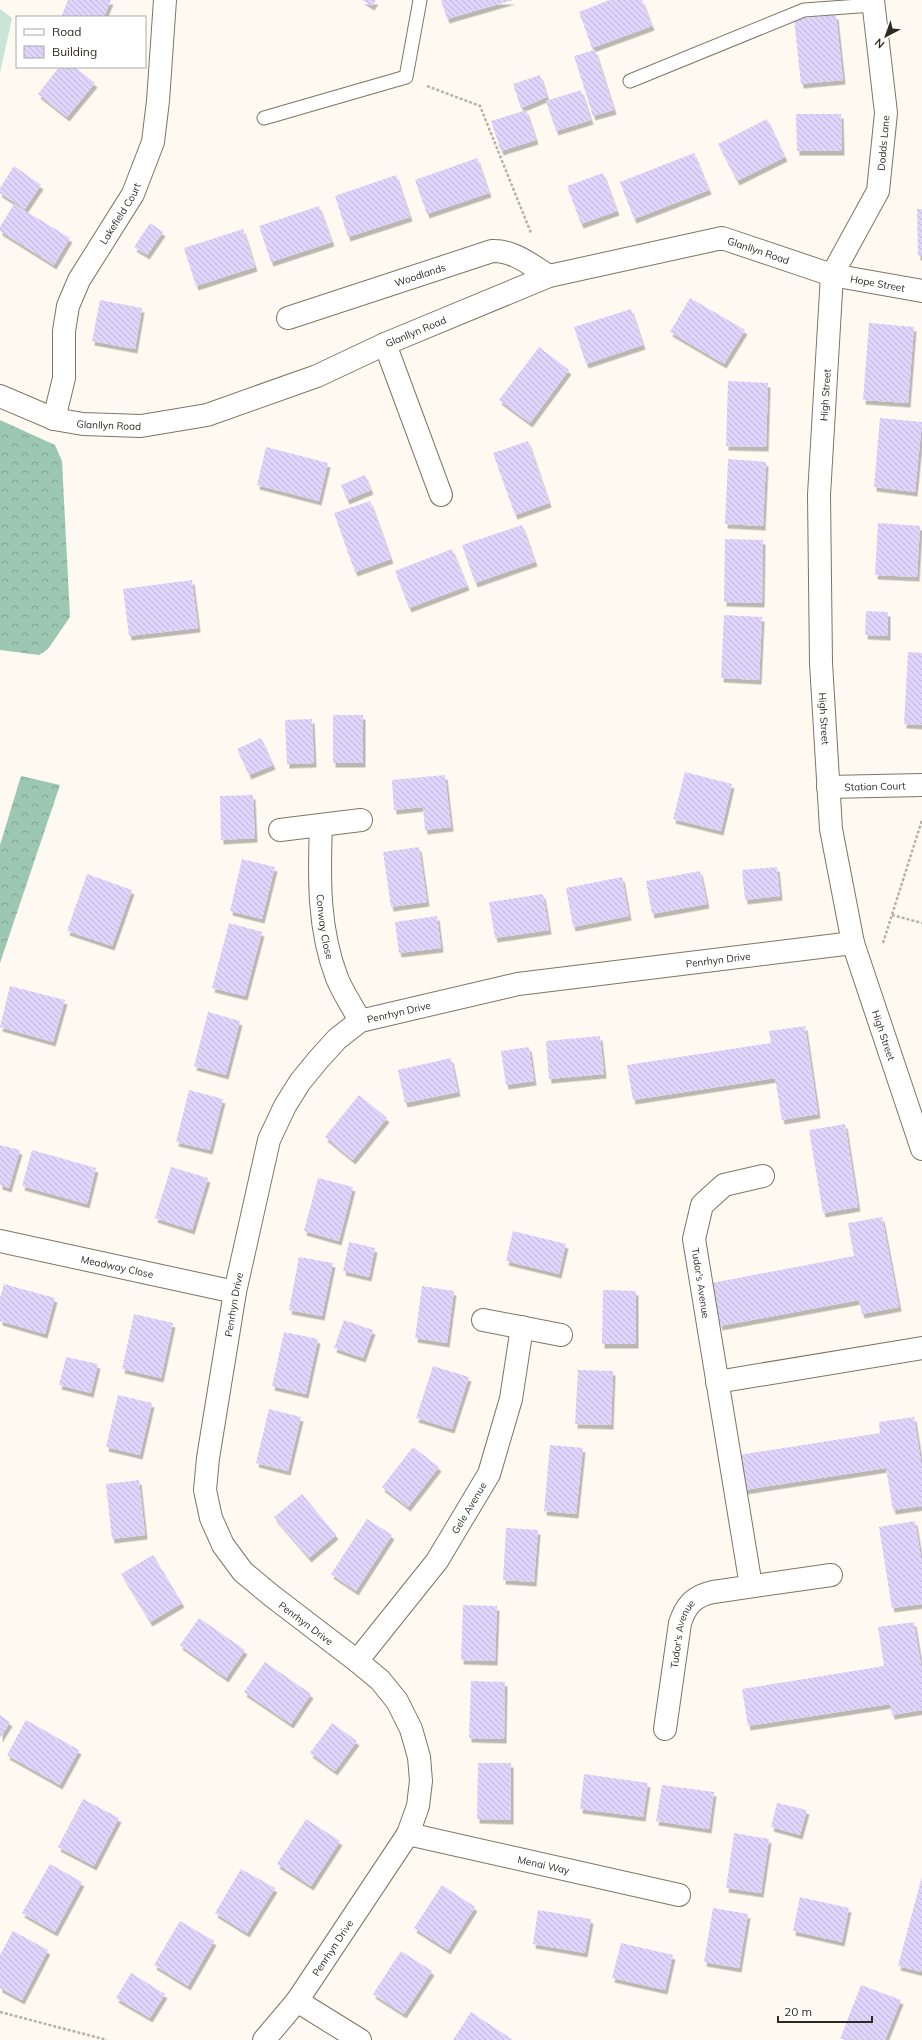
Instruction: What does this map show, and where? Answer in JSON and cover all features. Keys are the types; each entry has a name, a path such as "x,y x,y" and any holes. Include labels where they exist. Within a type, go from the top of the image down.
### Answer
{"street":[{"name":"Lakefield Court","path":"54,419 64,378 64,331 68,306 79,280 133,194 153,142 158,101 165,0"},
{"name":"Dodds Lane","path":"832,275 878,191 886,113 873,3"},
{"name":"Glanllyn Road","path":"0,396 54,419 83,424 141,426 207,415 317,376 385,344 548,276 722,238 832,275"},
{"name":"Woodlands","path":"288,318 492,251 502,250 512,254 548,276"},
{"name":"Hope Street","path":"832,275 922,291"},
{"name":"High Street","path":"832,275 819,495 821,663 831,829 853,943 922,1149"},
{"path":"385,344 441,494"},
{"name":"Station Court","path":"828,787 922,786"},
{"path":"280,830 361,820"},
{"name":"Conway Close","path":"322,825 319,878 324,931 337,978 360,1021"},
{"name":"Penrhyn Drive","path":"264,2040 297,2001 408,1834 418,1806 421,1781 419,1757 411,1729 397,1701 380,1680 243,1572 223,1545 211,1518 205,1490 208,1458 235,1292 270,1140 285,1106 300,1082 318,1060 337,1039 360,1021 518,984 853,943"},
{"name":"Tudor's Avenue","path":"751,1586 694,1238 702,1204 724,1185 763,1176"},
{"name":"Meadway Close","path":"0,1241 235,1292"},
{"path":"483,1320 561,1335"},
{"name":"Gele Avenue","path":"357,1661 437,1561 489,1474 511,1399 522,1327"},
{"path":"717,1382 922,1348"},
{"name":"Tudor's Avenue","path":"665,1729 680,1623 684,1612 691,1601 701,1595 751,1586 831,1575"},
{"name":"Menai Way","path":"408,1834 680,1895"},
{"path":"297,2001 360,2040"}],"lane":[{"path":"264,118 406,77 420,0"},
{"path":"630,81 804,10 873,3"}],"path":[{"path":"406,77 480,106 548,276"},
{"path":"882,945 922,820"},
{"path":"892,915 922,924"},
{"path":"0,2012 107,2040"}],"green space":[{"path":"0,9 12,18 0,73"},
{"path":"0,420 55,445 62,461 70,617 48,649 39,655 0,650"},
{"path":"21,776 60,785 0,963 0,845"}],"building":[{"path":"68,0 111,0 104,16 61,16"},
{"path":"362,0 376,0 372,6"},
{"path":"441,0 513,0 447,19"},
{"path":"609,0 642,0 652,26 592,48 579,12"},
{"path":"836,15 843,80 801,84 794,19"},
{"path":"595,50 614,110 593,116 574,56"},
{"path":"58,68 76,68 95,83 67,117 38,94"},
{"path":"540,75 547,97 521,108 513,84"},
{"path":"581,90 591,120 556,131 546,101"},
{"path":"526,110 536,140 501,151 491,121"},
{"path":"796,114 841,114 842,151 797,151"},
{"path":"767,119 785,157 737,181 718,144"},
{"path":"694,153 709,190 634,219 620,182"},
{"path":"477,158 489,193 427,214 415,180"},
{"path":"14,166 41,185 25,209 0,193 0,188"},
{"path":"603,173 617,211 581,224 567,186"},
{"path":"396,175 410,217 348,237 335,196"},
{"path":"14,204 70,238 54,265 0,231 0,227"},
{"path":"319,206 332,242 271,262 259,226"},
{"path":"917,209 922,209 922,256 918,256"},
{"path":"150,223 163,232 147,255 134,247"},
{"path":"243,229 255,267 196,286 184,248"},
{"path":"690,298 745,330 724,364 670,332"},
{"path":"100,300 142,308 135,349 92,341"},
{"path":"631,309 643,345 586,364 574,327"},
{"path":"869,323 914,327 908,403 863,400"},
{"path":"539,347 569,370 530,423 499,400"},
{"path":"728,381 768,383 766,447 726,446"},
{"path":"880,418 922,422 915,492 874,487"},
{"path":"528,441 549,503 515,515 493,453"},
{"path":"266,447 328,463 319,501 257,485"},
{"path":"728,459 766,462 763,526 725,524"},
{"path":"365,475 371,490 347,500 341,485"},
{"path":"370,501 391,559 355,572 334,513"},
{"path":"878,523 920,526 917,577 875,575"},
{"path":"522,525 535,562 475,583 462,545"},
{"path":"725,539 763,540 762,603 724,602"},
{"path":"452,549 467,586 409,608 395,571"},
{"path":"192,580 198,628 129,636 123,589"},
{"path":"866,611 888,612 888,636 865,635"},
{"path":"724,615 762,617 759,680 721,678"},
{"path":"908,652 922,653 922,725 904,724"},
{"path":"333,715 363,715 363,763 333,763"},
{"path":"312,719 314,763 287,764 285,720"},
{"path":"261,738 273,765 249,775 237,749"},
{"path":"685,772 732,784 721,831 673,819"},
{"path":"445,775 451,827 425,830 423,807 394,810 392,780"},
{"path":"253,795 255,838 221,840 220,796"},
{"path":"419,847 427,902 391,907 383,852"},
{"path":"242,859 275,867 262,919 230,911"},
{"path":"777,867 780,896 745,900 742,870"},
{"path":"700,871 707,904 652,914 646,881"},
{"path":"87,874 132,890 112,946 67,931"},
{"path":"622,877 629,916 573,927 566,888"},
{"path":"543,894 549,930 495,938 489,902"},
{"path":"437,916 441,948 399,953 395,922"},
{"path":"229,923 262,932 245,996 212,988"},
{"path":"10,986 65,1000 53,1042 0,1027"},
{"path":"208,1012 240,1021 226,1075 194,1066"},
{"path":"805,1026 818,1114 782,1120 775,1078 633,1100 627,1065 771,1043 769,1031"},
{"path":"600,1036 604,1074 549,1079 546,1041"},
{"path":"529,1047 534,1081 506,1085 501,1051"},
{"path":"451,1058 458,1092 405,1103 398,1070"},
{"path":"189,1090 223,1099 210,1150 176,1142"},
{"path":"359,1095 387,1118 353,1160 325,1137"},
{"path":"845,1124 858,1207 823,1213 809,1130"},
{"path":"0,1145 20,1150 9,1188 0,1185"},
{"path":"32,1150 96,1168 87,1204 22,1186"},
{"path":"171,1167 208,1178 192,1230 155,1218"},
{"path":"318,1178 353,1187 339,1241 304,1231"},
{"path":"882,1217 899,1307 862,1314 859,1300 720,1326 712,1283 854,1256 848,1223"},
{"path":"513,1231 566,1244 559,1274 506,1261"},
{"path":"349,1242 375,1248 369,1277 343,1271"},
{"path":"299,1257 333,1263 322,1316 289,1310"},
{"path":"4,1284 55,1298 45,1334 0,1321 0,1298"},
{"path":"422,1286 454,1291 447,1343 415,1338"},
{"path":"603,1290 636,1291 636,1344 602,1344"},
{"path":"134,1314 173,1323 161,1378 122,1369"},
{"path":"344,1320 373,1330 363,1358 334,1348"},
{"path":"284,1332 318,1339 306,1394 272,1386"},
{"path":"66,1357 98,1364 91,1393 59,1385"},
{"path":"433,1366 469,1377 452,1429 416,1418"},
{"path":"578,1370 613,1371 611,1425 575,1424"},
{"path":"118,1395 152,1403 140,1455 106,1447"},
{"path":"269,1409 301,1417 288,1471 256,1463"},
{"path":"914,1417 922,1469 922,1506 893,1510 886,1468 744,1490 738,1455 880,1433 879,1422"},
{"path":"550,1445 583,1448 576,1514 544,1511"},
{"path":"413,1447 439,1467 408,1507 382,1487"},
{"path":"139,1480 145,1535 112,1539 106,1484"},
{"path":"302,1494 336,1535 309,1558 274,1517"},
{"path":"367,1519 392,1535 356,1591 331,1574"},
{"path":"915,1521 922,1564 922,1604 892,1608 879,1527"},
{"path":"506,1528 538,1530 534,1582 503,1580"},
{"path":"153,1555 182,1603 150,1622 121,1574"},
{"path":"463,1605 497,1606 495,1661 461,1660"},
{"path":"199,1618 245,1650 226,1678 180,1645"},
{"path":"914,1622 922,1672 922,1710 892,1715 890,1704 748,1726 742,1689 884,1666 878,1627"},
{"path":"265,1662 311,1694 291,1724 244,1692"},
{"path":"471,1681 505,1682 504,1739 469,1738"},
{"path":"0,1715 10,1722 0,1738"},
{"path":"26,1720 79,1750 60,1785 7,1755"},
{"path":"332,1723 357,1741 335,1771 310,1753"},
{"path":"478,1763 511,1763 511,1820 477,1819"},
{"path":"584,1774 648,1783 643,1817 580,1809"},
{"path":"662,1785 714,1792 709,1829 656,1821"},
{"path":"83,1799 119,1818 94,1866 58,1847"},
{"path":"777,1803 807,1810 800,1835 771,1827"},
{"path":"306,1819 340,1841 311,1886 277,1864"},
{"path":"734,1833 769,1839 761,1893 726,1888"},
{"path":"50,1864 82,1882 55,1932 22,1913"},
{"path":"241,1869 275,1888 247,1933 215,1913"},
{"path":"922,1876 922,1972 898,1966"},
{"path":"442,1885 475,1907 448,1950 414,1928"},
{"path":"800,1897 849,1908 842,1942 793,1931"},
{"path":"713,1908 748,1914 739,1968 704,1962"},
{"path":"538,1910 591,1919 585,1953 533,1944"},
{"path":"180,1921 214,1941 188,1986 154,1965"},
{"path":"13,1931 48,1950 22,2000 0,1988 0,1955"},
{"path":"621,1943 673,1955 665,1990 612,1978"},
{"path":"401,1951 432,1971 404,2014 373,1994"},
{"path":"131,1973 165,1994 150,2018 116,1998"},
{"path":"861,1985 901,2000 885,2040 840,2039"},
{"path":"471,2012 513,2040 453,2040"}]}
